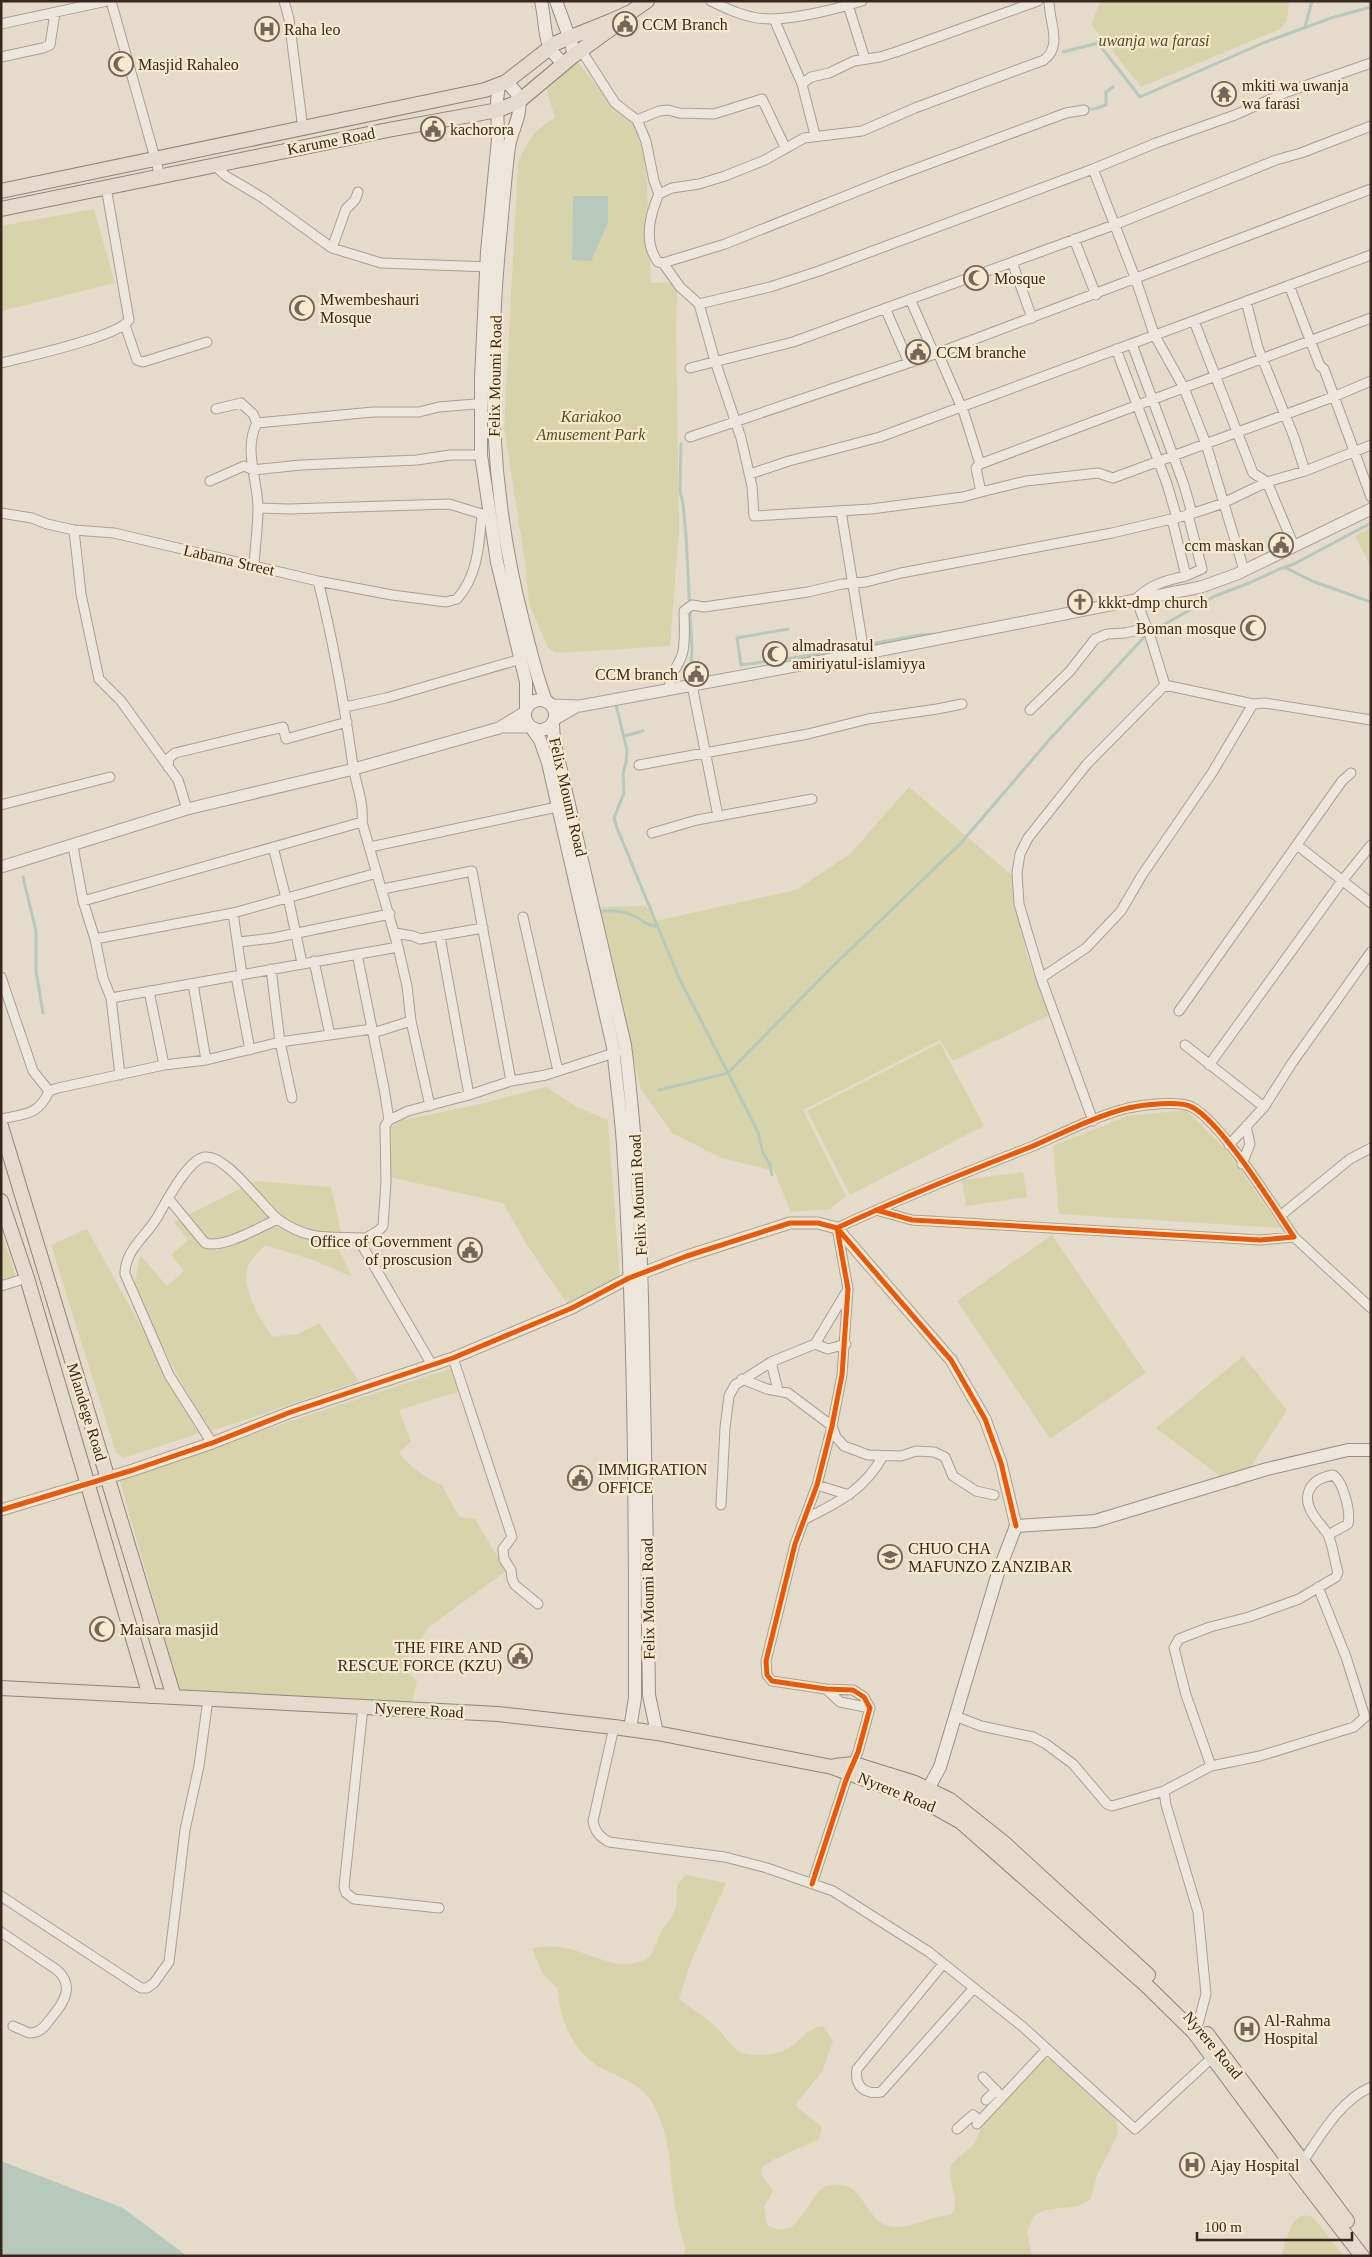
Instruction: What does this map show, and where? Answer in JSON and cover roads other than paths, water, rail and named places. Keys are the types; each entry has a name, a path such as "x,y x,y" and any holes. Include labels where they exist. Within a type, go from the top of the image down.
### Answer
{"main road":[{"path":"541,1 549,48 573,56"},
{"path":"556,1 573,56"},
{"name":"Karume Road","path":"1,209 388,130 498,110 520,101 573,56 646,1"},
{"name":"Karume Road","path":"1,191 464,96 503,83 549,48 568,37 594,29 631,12"},
{"path":"503,83 518,96 520,101"},
{"name":"Felix Moumi Road","path":"503,83 498,110 492,267 480,407 497,484 509,560 539,683 549,703"},
{"name":"Felix Moumi Road","path":"520,101 509,147 492,267 491,402 487,440 481,455 486,514 521,659 527,691 526,710"},
{"path":"533,702 549,703 555,712 554,722 542,731 532,728 525,720 526,710 533,702"},
{"name":"Felix Moumi Road","path":"554,722 554,740 574,855 633,1112 642,1273 635,1698 630,1729"},
{"name":"Felix Moumi Road","path":"532,728 540,740 548,763 557,807 574,855"},
{"name":"Felix Moumi Road","path":"620,1052 629,1278 640,1434"},
{"name":"Mlandege Road","path":"1,1126 174,1697"},
{"path":"2,1202 22,1197"},
{"name":"Mlandege Road","path":"2,1202 27,1278 150,1696"},
{"path":"925,1795 940,1767 998,1573 1016,1526 1095,1521 1267,1468 1348,1450 1371,1450"},
{"name":"Felix Moumi Road","path":"640,1461 649,1695 657,1732"},
{"name":"Nyerere Road","path":"1,1688 498,1714 657,1732 832,1767"},
{"name":"Nyrere Road","path":"832,1767 852,1768 915,1783 925,1795 960,1822 1146,1985 1217,2054"},
{"name":"Nyrere Road","path":"925,1795 950,1800 1004,1843 1147,1974 1198,2024 1217,2054 1362,2256"},
{"name":"Nyrere Road","path":"1299,2166 1371,2251"}],"street":[{"path":"1,24 106,1"},
{"path":"111,1 160,176"},
{"path":"284,1 289,19 303,129"},
{"path":"711,1 736,13 774,19 862,1"},
{"path":"802,84 811,77 829,73 854,61 880,57 920,44 978,21 1038,1"},
{"path":"1049,1 1055,40 1051,55 1044,60 915,108 862,131 814,135 804,138 765,160 725,176 699,184 672,188 659,194 650,215 650,243 654,256 658,262 663,263 725,244 888,179 1060,116 1084,110"},
{"path":"847,4 865,59"},
{"path":"1,56 43,48 50,44 55,13"},
{"path":"774,19 802,84 814,135"},
{"path":"573,56 615,103 637,120 646,141 654,181 659,194"},
{"path":"699,304 770,287 819,271 1093,169 1156,143 1235,115 1287,92 1371,63"},
{"path":"637,120 659,111 668,110 679,113 714,114 762,99 785,147"},
{"path":"690,368 792,342 1114,225 1276,160 1301,153 1371,126"},
{"path":"214,165 226,176 264,198 332,248 381,263 492,267"},
{"path":"1093,169 1136,280 1154,334 1184,388 1206,444 1225,501 1244,570"},
{"path":"1,363 59,349 125,325 129,320 106,188"},
{"path":"690,437 938,353 1136,280 1371,189"},
{"path":"332,248 346,208 355,200 358,192"},
{"path":"1074,239 1096,295"},
{"path":"750,474 789,461 880,437 1371,254"},
{"path":"1012,262 1032,318"},
{"path":"663,263 680,287 699,304 715,361 736,422 750,474 754,516 841,511 963,497 1026,482 1098,473 1113,478 1333,398 1371,382"},
{"path":"1290,285 1371,497"},
{"path":"910,299 932,349 938,353 964,413 980,464"},
{"path":"1246,301 1252,330 1305,471"},
{"path":"885,308 909,363"},
{"path":"981,492 976,468 980,464 1371,318"},
{"path":"1194,321 1253,472 1267,482 1294,546"},
{"path":"125,325 137,360 143,362 207,342"},
{"path":"1132,344 1192,510 1188,515"},
{"path":"1116,349 1158,461 1175,519 1186,576"},
{"path":"216,409 241,403 252,414 257,424"},
{"path":"257,424 373,412 419,412 439,407 474,404 480,407"},
{"path":"254,566 258,508 253,470 253,431 257,424"},
{"path":"670,689 670,678 682,656 684,646 684,611 689,606 704,608 808,592 853,582 866,582 902,572 1112,533 1175,519 1221,504 1267,482 1305,471 1371,445"},
{"path":"210,481 244,466 253,470 301,465 417,460 450,455 481,455"},
{"path":"258,508 289,509 449,504 486,514"},
{"path":"549,703 580,706 1201,587 1244,570 1371,508"},
{"path":"841,511 864,653"},
{"name":"Labama Street","path":"1,513 32,518 47,524 74,530 114,533 318,582 446,602 457,599 467,586 477,560 486,514"},
{"path":"1136,599 1143,591 1157,584 1202,570 1188,515"},
{"path":"74,530 81,594 99,679 122,701 178,780 187,809"},
{"path":"318,582 333,639 354,769 364,809 362,822 395,933 407,986 411,1021 430,1106"},
{"path":"1136,599 1165,685"},
{"path":"1030,710 1070,671 1095,639 1107,634 1148,632"},
{"path":"345,707 437,685 521,659"},
{"path":"692,685 718,816"},
{"path":"1165,685 1253,704 1265,703 1371,720"},
{"path":"1093,1121 1040,978 1018,904 1016,873 1020,854 1028,838 1091,758 1130,723 1165,685"},
{"path":"638,765 808,734 863,720 962,704"},
{"path":"1040,978 1086,948 1121,911 1142,875 1212,773 1253,704"},
{"path":"554,722 580,706"},
{"path":"499,728 526,710"},
{"path":"168,767 168,758 175,753 283,728 286,739 347,722"},
{"path":"1,867 187,809 354,769 499,728 518,726 532,728"},
{"path":"1179,1011 1296,845 1342,782 1352,773"},
{"path":"1,805 110,778"},
{"path":"652,833 718,816 812,799"},
{"path":"370,847 557,807"},
{"path":"83,901 362,822"},
{"path":"1296,845 1371,903"},
{"path":"1209,1065 1342,881 1371,845"},
{"path":"73,846 83,901 95,939 103,978 111,998 120,1075"},
{"path":"273,847 296,932 302,964"},
{"path":"383,889 472,871 511,1081"},
{"path":"95,939 233,913 377,873"},
{"path":"233,913 239,942 239,975 250,1050"},
{"path":"239,942 390,914"},
{"path":"523,917 558,1071"},
{"path":"395,933 420,939 483,928"},
{"path":"440,937 469,1096"},
{"path":"111,998 398,947"},
{"path":"1229,1145 1264,1107 1292,1063 1371,952"},
{"path":"357,954 389,1120"},
{"path":"314,961 330,1035"},
{"path":"271,969 280,1042 292,1089 292,1098"},
{"path":"1,977 33,1071 49,1091"},
{"path":"192,984 206,1060"},
{"path":"149,991 164,1065"},
{"path":"1,1119 30,1113 40,1107 49,1091 164,1065 206,1060 280,1042 372,1031 411,1021"},
{"path":"1185,1045 1264,1107"},
{"path":"432,1365 366,1254 362,1242 383,1226 386,1182 385,1126 389,1120 408,1111 469,1096 511,1081 546,1076 620,1052"},
{"path":"837,1228 909,1195 1127,1108 1158,1104 1189,1105 1204,1114 1229,1145 1294,1237 1371,1308"},
{"path":"1242,1164 1250,1144 1246,1126"},
{"path":"1280,1216 1350,1160 1371,1148"},
{"path":"212,1442 169,1375 125,1274 125,1263 131,1252 155,1221 187,1170 197,1160 205,1157 217,1160 237,1176 278,1219 314,1237 366,1238"},
{"path":"168,1198 205,1243 210,1245 224,1242 278,1219"},
{"path":"876,1210 912,1220 1260,1240 1294,1237"},
{"path":"1,1510 107,1478 212,1442 290,1412 453,1358 572,1308 629,1278 687,1256 790,1223 818,1223 837,1228 951,1360 985,1419 1001,1463 1016,1526"},
{"path":"812,1884 852,1768 870,1708 864,1697 853,1690 826,1689 772,1681 769,1679 766,1669 795,1544 817,1485 832,1426 846,1344 848,1289 837,1228"},
{"path":"1,1286 27,1278"},
{"path":"721,1505 729,1396 735,1385 771,1362 815,1344 848,1289"},
{"path":"815,1344 828,1349 846,1344"},
{"path":"453,1358 512,1537 504,1550 504,1559 511,1570 515,1585 538,1604"},
{"path":"771,1362 778,1390"},
{"path":"742,1379 767,1389 788,1393 832,1426 836,1437 844,1446 868,1455 901,1456 916,1452 934,1452 944,1457 953,1476 976,1491 994,1494"},
{"path":"805,1518 849,1495 864,1484 883,1456"},
{"path":"1211,1766 1177,1665 1174,1648 1179,1639 1210,1627 1249,1617 1299,1599 1336,1577 1338,1572 1328,1535 1312,1514 1306,1495 1311,1484 1324,1476 1333,1475 1338,1481 1350,1512 1350,1518 1348,1524 1328,1535"},
{"path":"817,1485 849,1495"},
{"path":"956,1716 981,1726 1033,1737 1046,1744 1073,1764 1107,1804 1112,1806 1164,1791 1211,1766 1260,1756 1354,1727 1365,1717 1346,1657 1318,1587"},
{"path":"826,1689 840,1702 870,1708"},
{"path":"1,1896 141,1988 147,1988 154,1983 169,1962 186,1830 208,1699"},
{"path":"363,1708 344,1887 346,1893 354,1899 438,1908"},
{"path":"614,1727 593,1821 594,1828 601,1837 609,1842 725,1857 767,1868 833,1891 943,1964 974,1988 1047,2049 1135,2129 1217,2054"},
{"path":"1164,1791 1166,1805 1198,1912 1206,1989 1198,2024"},
{"path":"1,1932 63,1975 66,1985 67,1994 61,2007 40,2030 29,2034 13,2026"},
{"path":"943,1964 857,2069 857,2082 861,2088 873,2093 881,2092 974,1988"},
{"path":"957,2129 973,2115 978,2123 999,2094 1047,2049"},
{"path":"983,2077 999,2094"},
{"path":"1299,2166 1336,2116 1356,2096 1371,2087"},
{"path":"986,2100 999,2094"}],"waterway":[{"path":"1305,27 1312,1"},
{"path":"1063,52 1098,43 1140,97 1263,43 1331,18 1371,7"},
{"path":"1084,109 1094,109 1106,105 1106,92 1113,87"},
{"path":"681,444 680,491 686,536 692,651 690,679"},
{"path":"1285,567 1371,523"},
{"path":"1249,583 1282,568 1286,568 1312,581 1371,602"},
{"path":"772,1175 770,1165 763,1153 758,1132 728,1073 830,969 960,844 1050,739 1147,634 1215,596 1249,583"},
{"path":"788,629 737,638 741,665 812,655 919,635 937,634"},
{"path":"616,705 627,750 623,774 624,793 614,818 617,828 679,978 728,1073 659,1090"},
{"path":"624,736 643,731"},
{"path":"23,877 36,931 36,971 43,1013"},
{"path":"603,911 626,912 648,925 656,926"}],"place":[{"name":"CCM Branch","path":"625,24"},
{"name":"Raha leo","path":"267,29"},
{"name":"Masjid Rahaleo","path":"121,64"},
{"name":"mkiti wa uwanja wa farasi","path":"1224,94"},
{"name":"kachorora","path":"433,129"},
{"name":"Mosque","path":"976,278"},
{"name":"Mwembeshauri Mosque","path":"302,308"},
{"name":"CCM branche","path":"918,352"},
{"name":"ccm maskan","path":"1281,545"},
{"name":"kkkt-dmp church","path":"1080,602"},
{"name":"Boman mosque","path":"1253,628"},
{"name":"almadrasatul amiriyatul-islamiyya","path":"775,654"},
{"name":"CCM branch","path":"696,674"},
{"name":"Office of Government of proscusion","path":"470,1250"},
{"name":"IMMIGRATION OFFICE","path":"580,1478"},
{"name":"CHUO CHA MAFUNZO ZANZIBAR","path":"890,1557"},
{"name":"Maisara masjid","path":"102,1629"},
{"name":"THE FIRE AND RESCUE FORCE (KZU)","path":"520,1656"},
{"name":"Al-Rahma Hospital","path":"1247,2029"},
{"name":"Ajay Hospital","path":"1192,2165"}],"park label":[{"name":"uwanja wa farasi","path":"1154,40"},
{"name":"Kariakoo Amusement Park","path":"591,425"}]}
